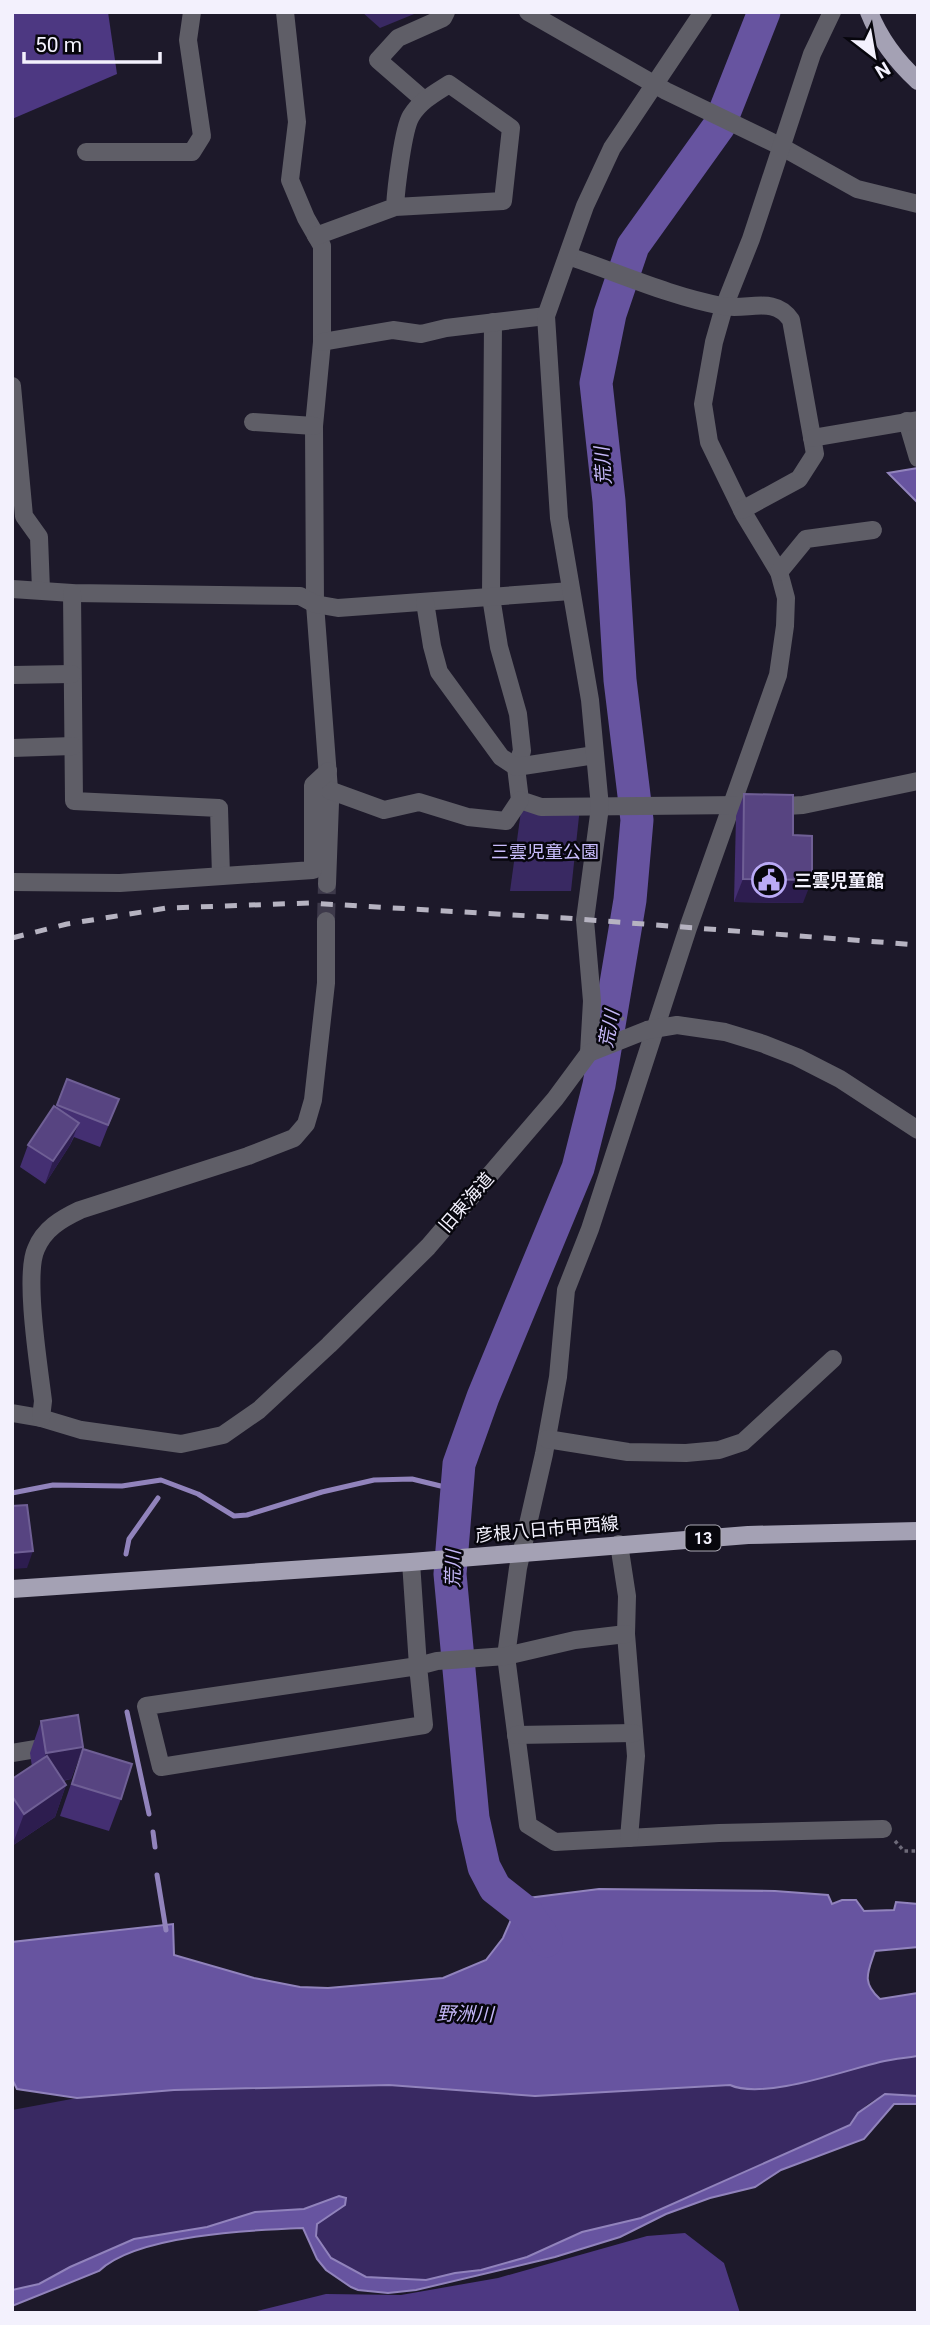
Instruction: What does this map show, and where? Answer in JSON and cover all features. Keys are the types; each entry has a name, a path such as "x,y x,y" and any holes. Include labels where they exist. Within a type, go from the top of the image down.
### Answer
{"main road":[{"path":"869,12 882,41 897,62 918,81"},
{"name":"彦根八日市甲西線","path":"12,1589 439,1560 748,1535 918,1531"}],"street":[{"path":"86,152 192,152 202,136 188,40 192,12"},
{"path":"285,12 297,122 290,180 306,218 322,246 321,342 314,426 315,604 329,790 327,884"},
{"path":"424,100 378,60 398,38 443,18 446,12"},
{"path":"528,12 558,21 660,88 780,146 858,189 918,204"},
{"path":"703,12 660,88 612,148 585,206 546,316 559,518 590,700 595,755 607,806 584,920 592,1001 589,1053 651,1029 677,1025 725,1032 797,1057 840,1079 918,1130"},
{"path":"832,12 812,54 751,239 724,307 703,404 709,442 742,510 779,572 786,598 778,675 734,804 651,1029 590,1229 566,1290 558,1377 503,1656 528,1825 555,1842 719,1833 883,1829"},
{"path":"316,236 395,207 503,201 511,128 449,84 424,100 410,117 396,185 395,207"},
{"path":"568,256 651,286 724,307 773,306 784,310 791,320 815,454 799,479 742,510"},
{"path":"321,342 393,330 421,334 546,316"},
{"path":"329,790 384,810 419,802 468,817 506,821 520,800 516,767 522,751 518,714 499,647 491,597 493,322"},
{"path":"12,386 24,516 39,537 41,590"},
{"path":"812,438 912,420 918,458"},
{"path":"253,422 314,426"},
{"path":"779,572 806,539 873,530"},
{"path":"12,589 72,593 300,596 315,604 338,608 571,591"},
{"path":"72,593 74,801 219,808 221,876"},
{"path":"425,602 439,671 501,757 516,767 595,755"},
{"path":"12,675 72,674"},
{"path":"12,748 73,746"},
{"path":"12,882 120,883 313,870 313,785 328,771"},
{"path":"520,800 541,807 734,804 775,807 803,805 918,781"},
{"path":"41,1418 43,1401 31,1263 36,1248 58,1221 80,1210 248,1156 294,1138 306,1124 313,1100 325,994 326,921"},
{"name":"旧東海道","path":"12,1413 81,1430 181,1444 223,1435 259,1410 428,1247 555,1099 589,1053"},
{"path":"547,1439 628,1452 686,1453 719,1450 743,1442 833,1359"},
{"path":"619,1544 627,1596 625,1634 636,1756 629,1838"},
{"path":"411,1562 418,1666 424,1725 160,1767 146,1706 418,1666 437,1661 503,1656 575,1640 625,1634"},
{"path":"516,1735 634,1733"},
{"path":"12,1753 68,1744"}],"path":[{"path":"883,1829 904,1851 918,1852"}],"green space":[{"path":"362,12 419,12 380,28"},
{"name":"三雲児童公園","path":"580,807 571,891 510,891 521,811"},
{"path":"918,2056 918,2096 896,2095 879,2098 864,2107 850,2125 641,2218 582,2232 527,2257 481,2270 426,2280 366,2277 331,2258 316,2236 317,2224 345,2205 339,2196 304,2209 255,2212 207,2227 134,2239 39,2284 12,2290 12,2110 77,2098 174,2090 389,2085 535,2096 730,2085 744,2089 762,2089"}],"shaded area":[{"path":"12,12 108,12 117,74 12,119"},
{"path":"685,2233 724,2263 740,2313 249,2313 326,2294 401,2295 498,2278 647,2236"}],"water":[{"path":"918,468 918,503 888,473"},
{"name":"野洲川","path":"599,1889 775,1891 828,1895 832,1904 842,1900 856,1900 864,1911 894,1910 896,1902 918,1904 918,1947 875,1951 868,1982 880,1999 918,1993 918,2056 880,2062 782,2087 744,2089 730,2085 535,2096 389,2085 174,2090 77,2098 17,2089 12,2079 12,1942 173,1924 174,1955 254,1978 300,1987 328,1988 443,1978 486,1960 503,1938 520,1899"},
{"path":"885,2094 918,2096 918,2104 894,2104 864,2139 781,2170 755,2187 710,2198 666,2214 620,2237 555,2257 416,2290 388,2293 358,2290 326,2270 317,2259 303,2228 254,2230 195,2237 139,2249 116,2259 99,2271 12,2306 12,2290 39,2284 134,2239 207,2227 255,2212 304,2209 339,2196 346,2198 345,2205 317,2224 316,2236 331,2258 366,2277 426,2280 481,2270 527,2257 582,2232 641,2218 850,2125 858,2113"}],"building":[{"path":"744,794 793,795 793,835 812,836 812,880 743,879"},
{"path":"67,1079 119,1099 108,1125 57,1105"},
{"path":"54,1106 79,1123 53,1161 28,1145"},
{"path":"27,1505 33,1551 12,1553 12,1506"},
{"path":"78,1715 83,1747 46,1753 41,1721"},
{"path":"83,1749 132,1764 121,1799 72,1784"},
{"path":"47,1756 66,1785 24,1814 12,1796 12,1779"}],"waterway":[{"name":"荒川","path":"546,1941 528,1914 495,1888 484,1867 473,1818 450,1574 459,1464 483,1397 578,1168 599,1085 630,900 637,820 620,680 609,501 596,383 610,314 633,246 719,126 764,12"},
{"path":"12,1493 53,1485 122,1486 161,1480 198,1494 234,1516 247,1515 322,1492 374,1480 412,1479 457,1490"},
{"path":"126,1554 129,1539 158,1498"},
{"path":"127,1712 149,1814"},
{"path":"153,1832 155,1847"},
{"path":"157,1875 166,1930"}],"tunnel":[{"path":"326,921 327,884"}],"railway":[{"path":"12,938 67,924 167,908 309,903 565,918 918,945"}],"place":[{"name":"三雲児童館","path":"769,880"}]}
